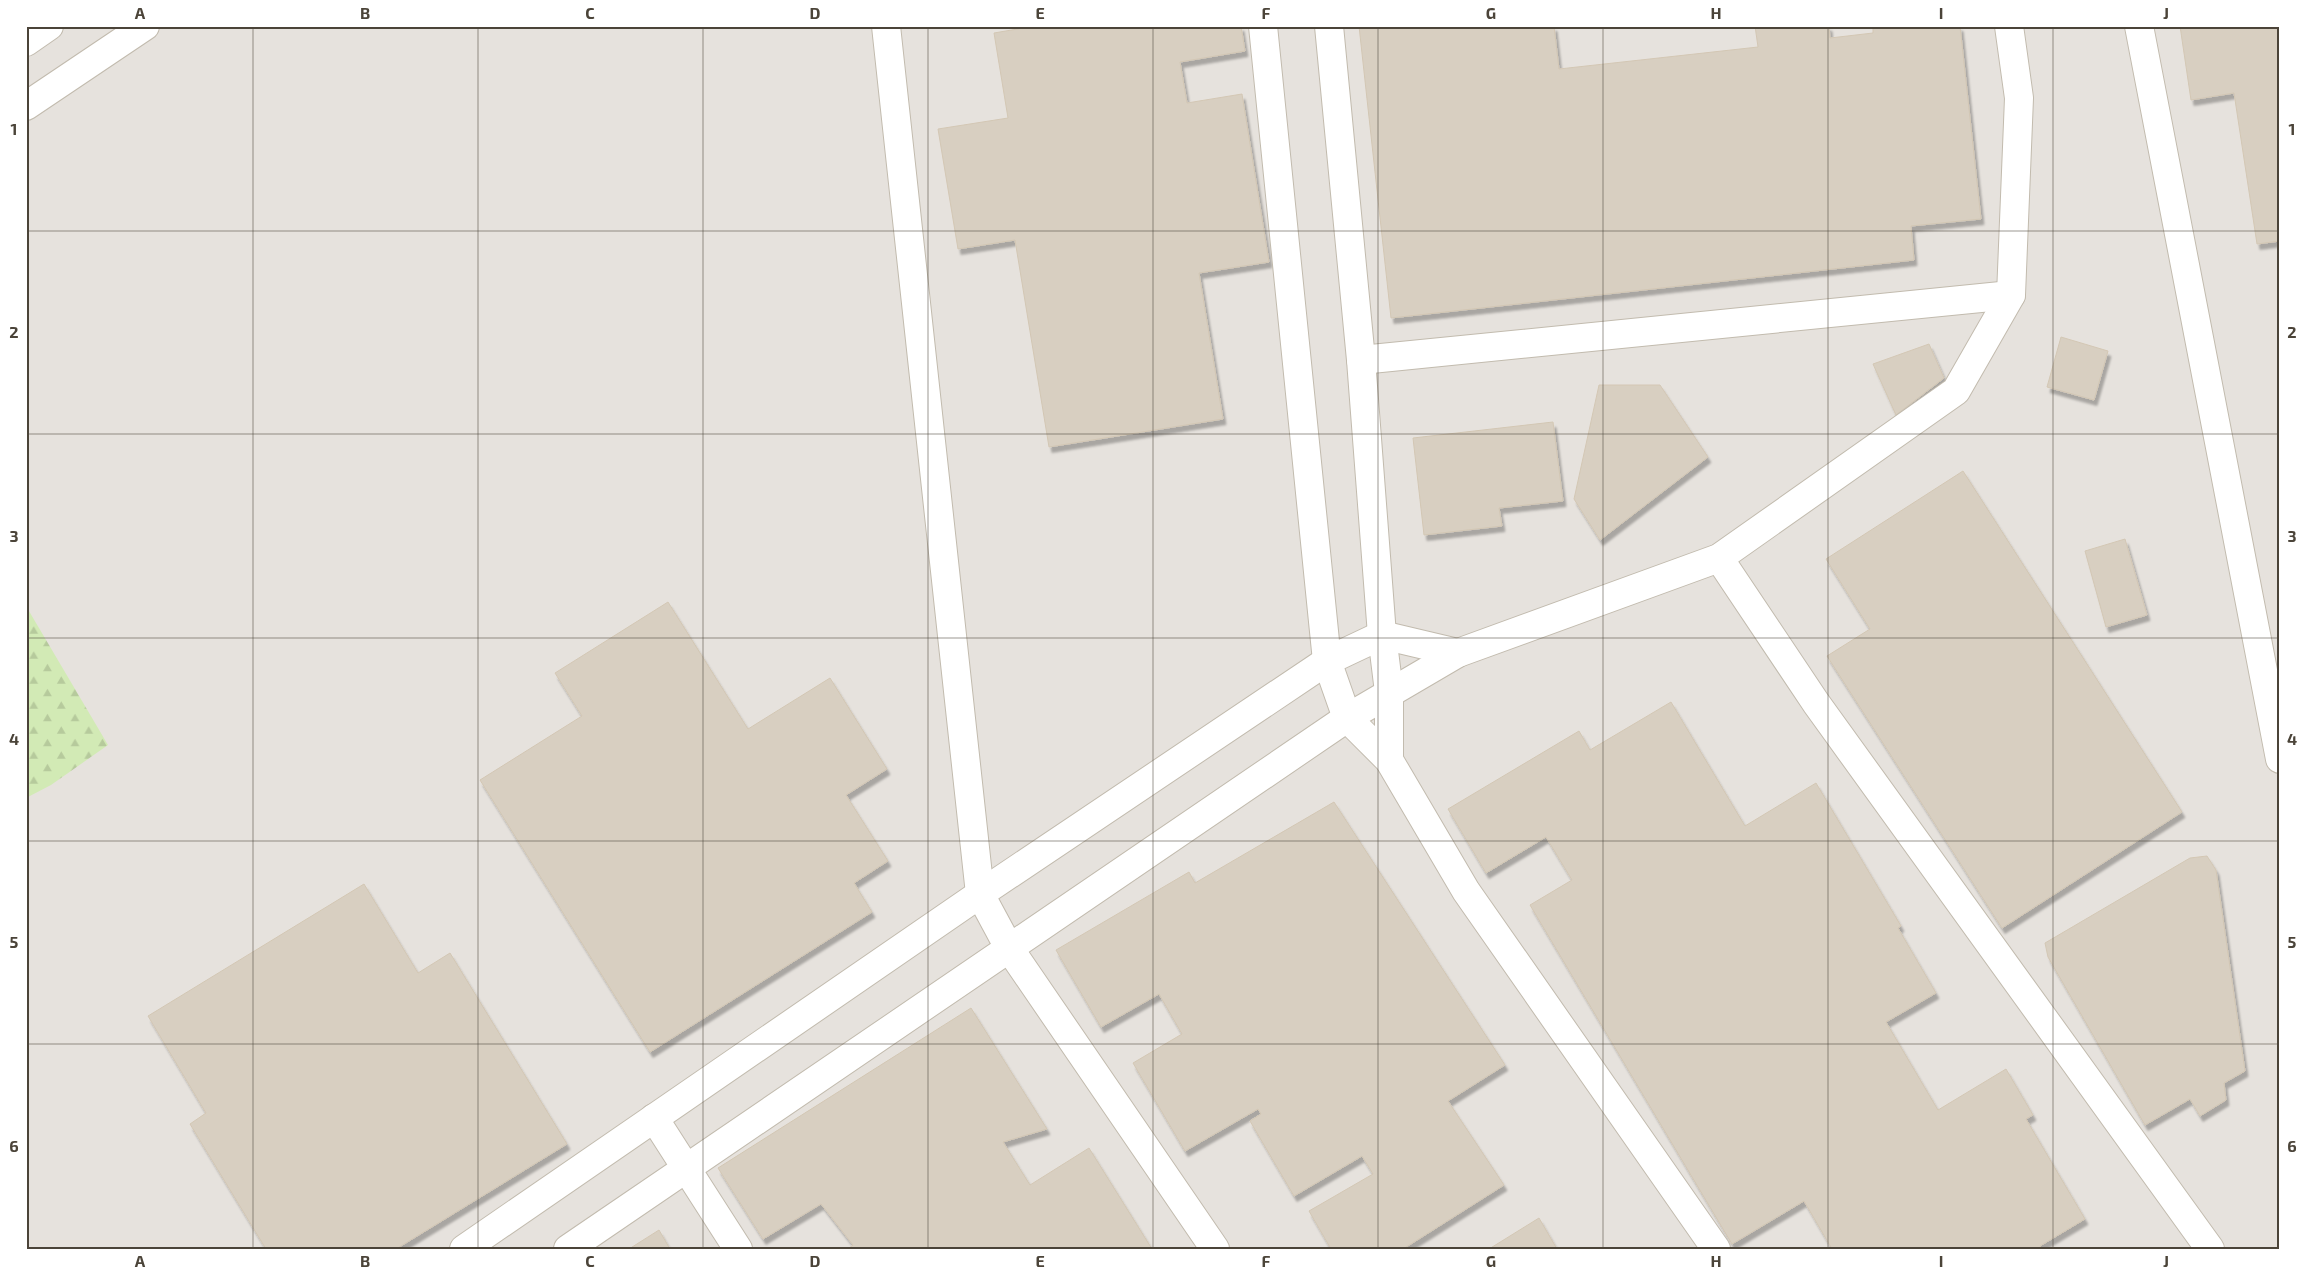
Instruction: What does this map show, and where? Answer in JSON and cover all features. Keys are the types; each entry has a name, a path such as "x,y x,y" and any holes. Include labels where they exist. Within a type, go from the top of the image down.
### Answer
{"street":[{"path":"26,42 49,26"},
{"path":"886,26 980,894 1009,948 1215,1249"},
{"path":"1263,26 1328,660 1347,718 1389,760 1466,891 1716,1249"},
{"path":"1329,26 1360,360 1382,635 1389,692 1389,760"},
{"path":"568,1249 1347,718 1389,692 1458,653 1719,558 1956,392 2011,295 2019,98 2009,26"},
{"path":"2139,26 2280,759"},
{"path":"26,106 137,28"},
{"path":"1360,360 2011,295"},
{"path":"1719,558 1816,703 2210,1249"},
{"path":"464,1249 980,894 1328,660 1382,635 1458,653"},
{"path":"654,1118 738,1249"}],"shaded area":[{"path":"26,26 2280,26 2280,1249 26,1249"}],"green space":[{"path":"26,606 108,745 51,785 26,798"}],"building":[{"path":"1035,26 1241,26 1245,51 1180,62 1187,103 1242,94 1269,262 1199,273 1223,419 1049,447 1015,240 958,249 938,129 1008,118 994,33"},
{"path":"1359,26 1554,26 1559,69 1758,47 1755,26 1829,26 1830,38 1873,33 1873,26 1960,26 1981,219 1911,226 1914,260 1391,318"},
{"path":"2180,26 2280,26 2280,241 2257,244 2234,93 2191,100"},
{"path":"2061,337 2108,351 2094,400 2047,387"},
{"path":"1929,344 1944,378 1896,415 1873,364"},
{"path":"1599,385 1660,385 1708,457 1600,540 1574,499"},
{"path":"1553,422 1563,501 1499,508 1502,526 1424,535 1413,438"},
{"path":"1963,471 2182,812 2002,928 1827,656 1870,629 1826,559"},
{"path":"2125,539 2147,615 2106,627 2085,551"},
{"path":"668,602 748,729 830,678 887,769 846,795 888,861 854,883 872,912 650,1052 480,780 582,716 555,673"},
{"path":"1671,702 1745,826 1816,783 1901,926 1898,928 1936,993 1886,1022 1938,1110 2006,1069 2033,1115 2026,1119 2085,1219 2040,1246 2042,1249 1832,1249 1804,1201 1732,1244 1530,905 1572,880 1546,837 1486,873 1448,809 1579,731 1590,750"},
{"path":"1334,802 1505,1065 1448,1101 1504,1185 1403,1249 1331,1249 1309,1211 1373,1174 1362,1156 1294,1196 1250,1121 1261,1114 1258,1109 1185,1151 1133,1063 1182,1034 1159,994 1101,1027 1056,950 1189,872 1195,883"},
{"path":"2207,856 2216,870 2245,1071 2224,1083 2226,1100 2200,1116 2190,1099 2145,1125 2048,957 2045,943 2190,858"},
{"path":"364,884 418,973 450,953 567,1144 396,1249 266,1249 190,1124 206,1113 148,1016"},
{"path":"971,1008 1047,1129 1003,1142 1030,1185 1089,1148 1152,1249 848,1249 853,1245 821,1204 763,1239 718,1168"},
{"path":"1539,1218 1557,1249 1489,1249"},
{"path":"659,1230 670,1249 629,1249"}]}
